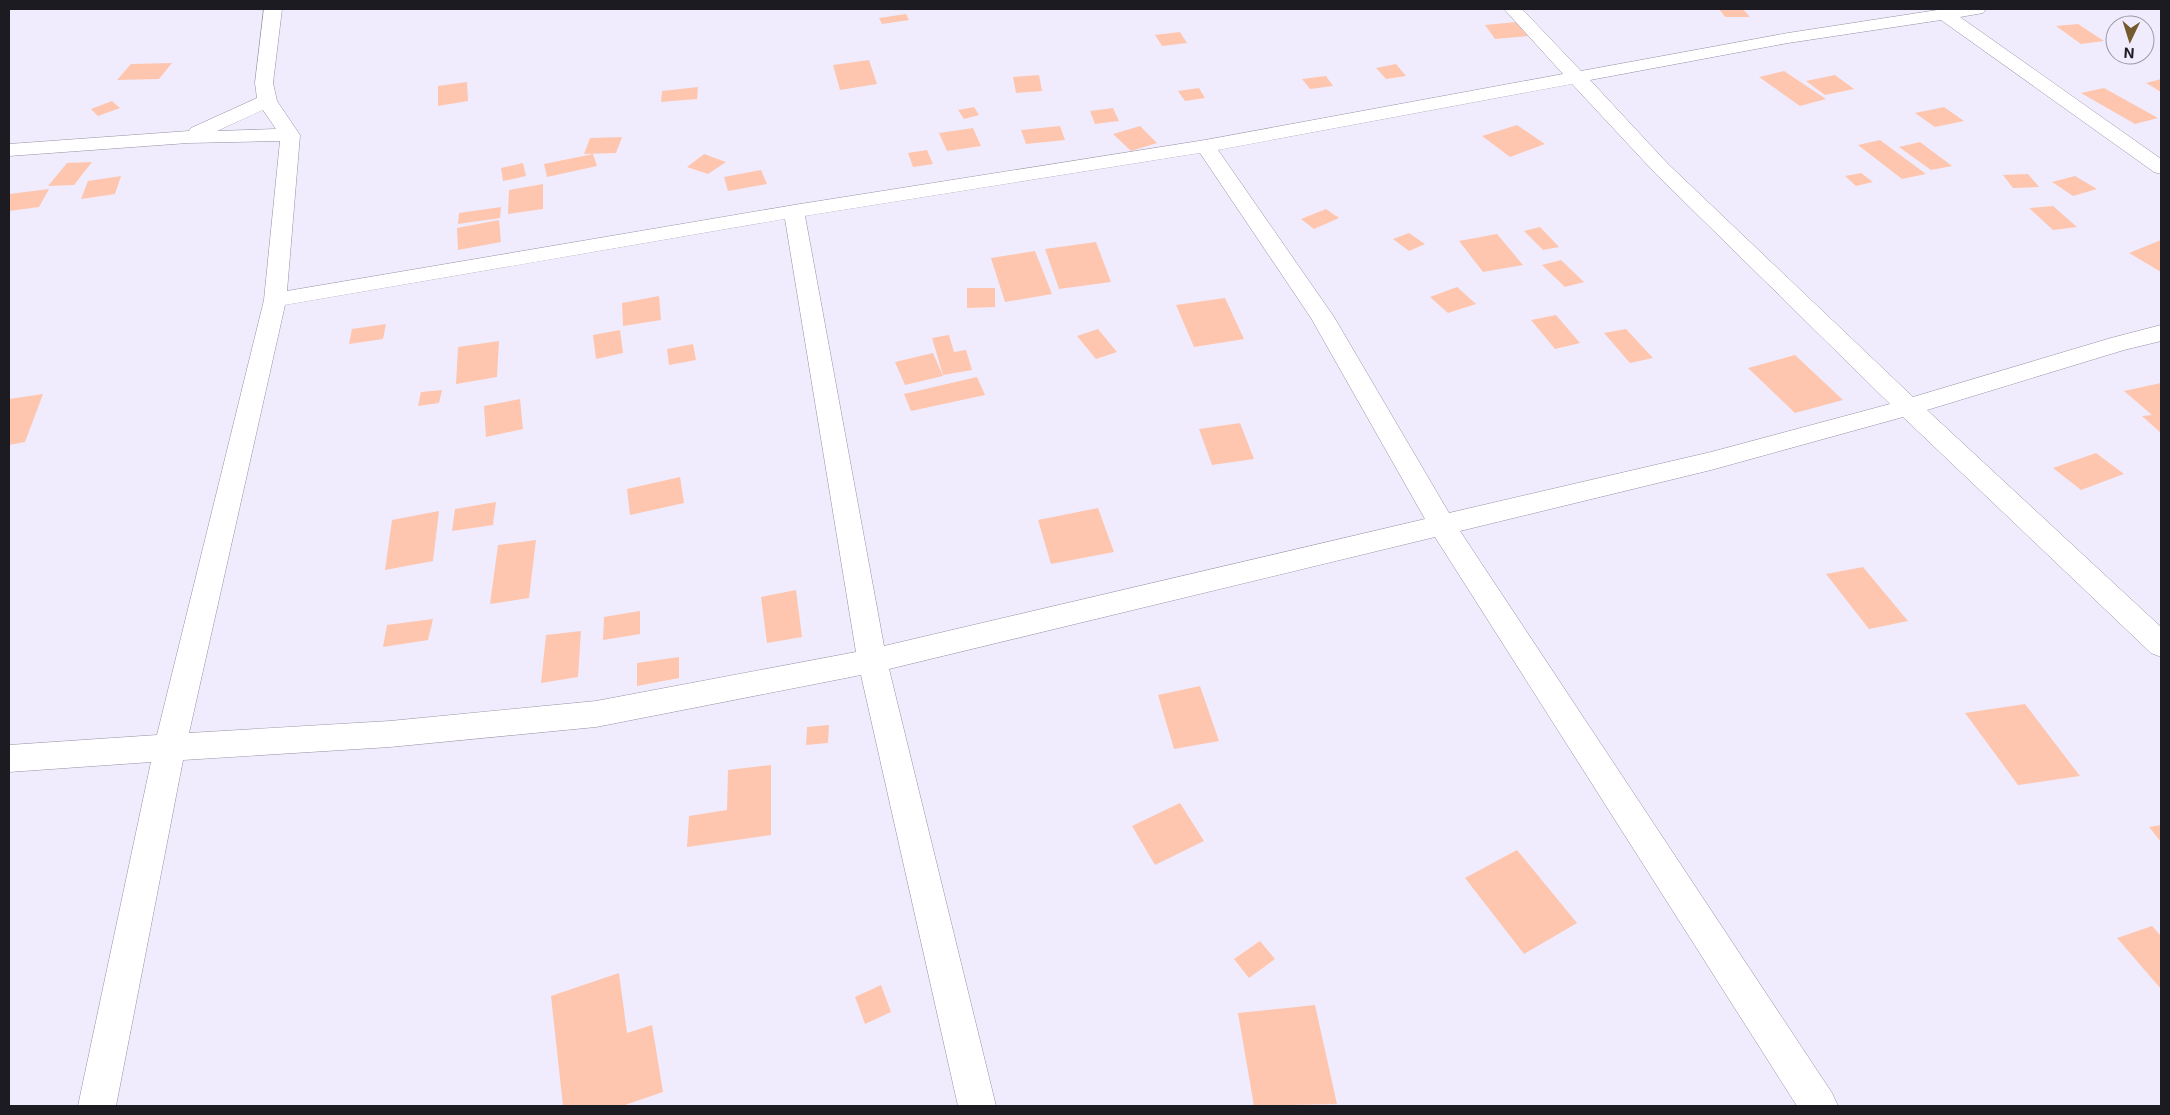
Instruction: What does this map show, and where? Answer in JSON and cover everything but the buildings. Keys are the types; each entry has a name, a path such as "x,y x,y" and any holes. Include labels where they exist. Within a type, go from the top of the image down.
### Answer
{"street":[{"path":"97,1106 170,747 275,300 290,135 267,101 264,83 273,9"},
{"path":"1513,9 1576,78 1710,216 1822,326 2161,645"},
{"path":"275,300 794,211 1205,146 1788,38 1978,9"},
{"path":"1944,14 2161,168"},
{"path":"188,137 267,101"},
{"path":"9,150 188,137 290,135"},
{"path":"1205,146 1322,317 1442,524 1819,1106"},
{"path":"794,211 872,661 977,1106"},
{"path":"9,758 390,734 596,714 872,661 1711,461 1910,407 2119,343 2161,333"}]}
